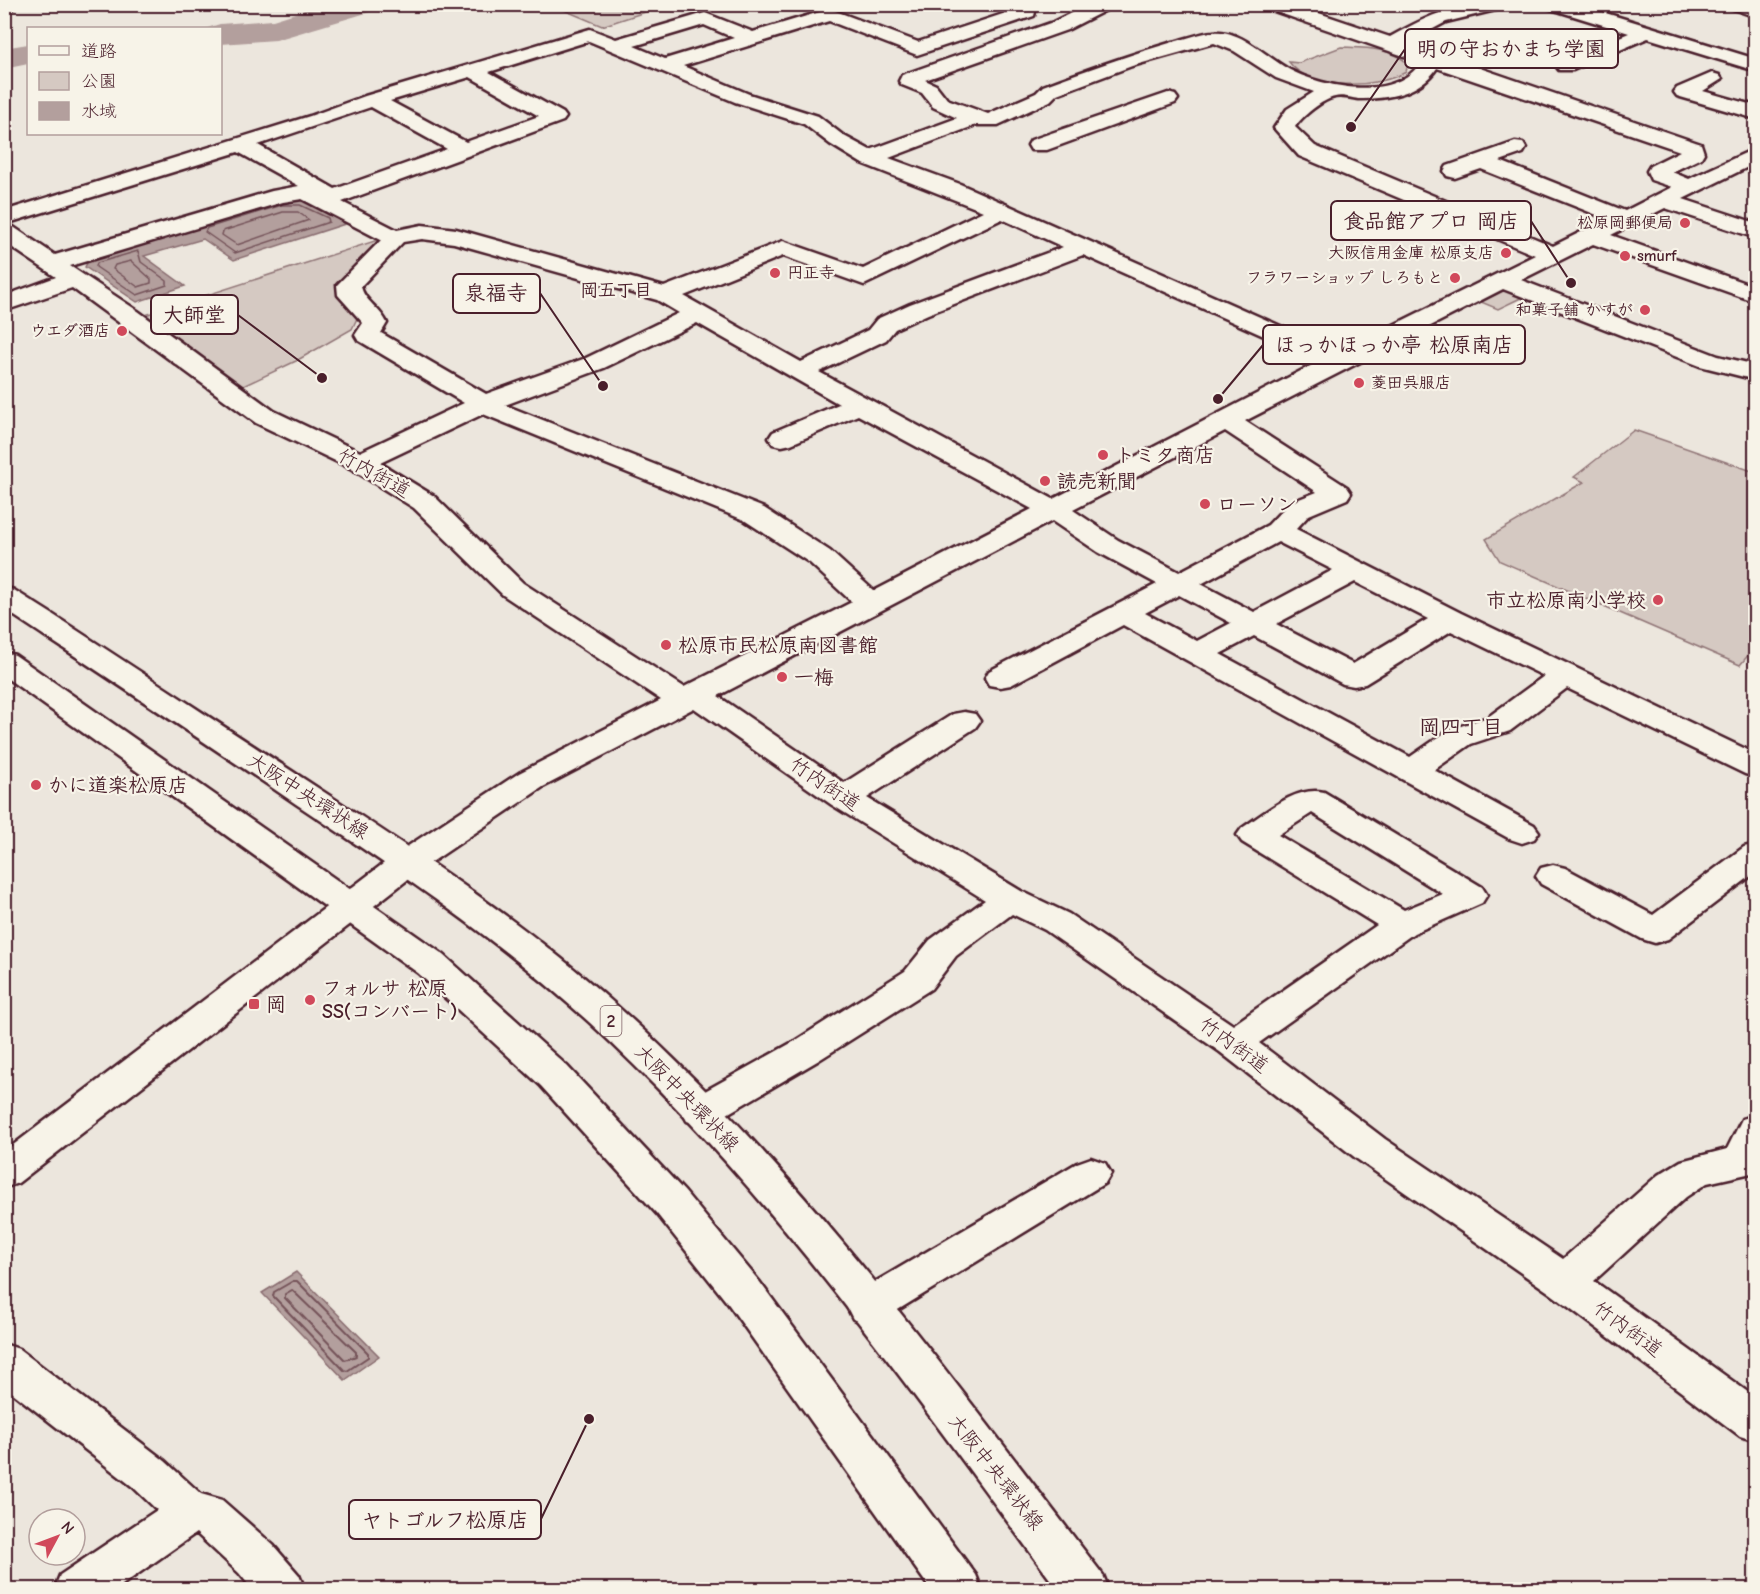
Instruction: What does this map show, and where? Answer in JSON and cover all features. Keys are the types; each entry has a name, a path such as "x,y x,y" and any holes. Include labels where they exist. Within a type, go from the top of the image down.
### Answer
{"street":[{"path":"664,66 830,15 916,49 1027,12 1028,4"},
{"path":"1109,4 1086,12 1060,26 909,79 929,89 940,104 975,118 991,121 1055,89 1125,62 1214,37 1226,38 1281,73 1307,86 1329,90 1366,92 1395,88 1419,78 1432,60"},
{"path":"1272,4 1347,31 1393,43 1432,60 1694,149 1693,153 1658,171 1659,175 1692,187"},
{"path":"1393,43 1439,18 1497,4"},
{"path":"1555,4 1755,65"},
{"path":"1737,4 1755,11"},
{"path":"617,45 705,19 752,39"},
{"path":"1566,66 1647,32"},
{"path":"4,218 317,120 372,100 590,34 742,98 811,120 837,140 869,158 1002,211 1340,361"},
{"path":"334,197 556,117 474,70"},
{"path":"1712,79 1684,92 1755,113"},
{"path":"1055,89 1093,99 1129,113"},
{"path":"1329,90 1294,113 1284,128 1307,151 1554,255"},
{"path":"1039,145 1168,99"},
{"path":"372,100 465,150"},
{"path":"869,158 975,118"},
{"path":"240,144 351,207 358,218"},
{"path":"1455,171 1515,148"},
{"path":"4,1173 351,904 408,862 531,780 1340,361 1755,154"},
{"path":"1481,161 1626,219"},
{"path":"54,263 280,196 305,192 394,237 422,232 456,237 665,295 859,405 1052,509 1108,546 1354,677 1450,619"},
{"path":"1664,200 1755,231"},
{"path":"665,295 783,248 864,278 1002,211"},
{"name":"竹内街道","path":"4,231 76,278 265,417 360,462 424,502 452,532 513,589 689,697 844,798 1009,899 1057,922 1233,1043 1371,1149 1565,1282 1755,1423"},
{"path":"1592,236 1755,295"},
{"path":"394,237 391,244 349,285 350,295 372,316 375,323 367,334 483,405 754,514 820,557 871,604"},
{"path":"800,372 877,335 886,324 919,309 1084,247"},
{"path":"4,304 76,278"},
{"path":"1503,281 1660,343 1709,361 1755,374"},
{"path":"360,462 483,405 595,363 699,313"},
{"path":"782,438 859,405"},
{"path":"1000,678 1278,531 1299,508 1337,493 1228,421"},
{"path":"1278,531 1450,619 1755,767"},
{"path":"1196,654 1355,570"},
{"name":"大阪中央環状線","path":"4,596 408,862 538,958 603,1014 701,1111 794,1216 868,1307 1086,1590"},
{"path":"1123,613 1522,832"},
{"path":"4,661 351,904 432,964 554,1076 671,1203 758,1312 959,1590"},
{"path":"1411,772 1460,737 1499,724 1566,674"},
{"path":"844,798 964,721"},
{"path":"1233,1043 1402,925 1470,895 1312,799 1254,835 1402,925"},
{"path":"1553,876 1655,932 1747,873"},
{"path":"701,1111 816,1045 918,980 943,948 1009,899"},
{"path":"1565,1282 1672,1186 1695,1171 1750,1149"},
{"path":"868,1307 1091,1173"},
{"path":"4,1361 149,1474 190,1512 206,1514 256,1559 282,1590"},
{"path":"77,1590 190,1512"}],"green space":[{"path":"552,5 667,5 602,26"},
{"path":"1341,47 1386,51 1394,54 1408,64 1406,72 1362,84 1328,83 1299,72 1289,62 1299,63"},
{"path":"384,238 355,270 360,312 352,329 296,361 239,388 142,316"},
{"path":"1503,291 1518,291 1527,295 1498,309 1481,302"},
{"path":"1634,430 1755,472 1755,647 1740,665 1500,561 1486,539 1584,482 1574,477"}],"water":[{"path":"300,198 351,222 234,260 203,239 144,256 185,286 137,302 85,267 89,259 281,199"},
{"path":"296,1272 379,1356 345,1380 262,1293"}],"waterway":[{"path":"222,34 276,30 361,4"},
{"path":"4,59 27,54"}],"place":[{"name":"明の守おかまち学園","path":"1351,127"},
{"name":"松原岡郵便局","path":"1685,223"},
{"name":"大阪信用金庫 松原支店","path":"1506,253"},
{"name":"smurf","path":"1625,256"},
{"name":"円正寺","path":"775,273"},
{"name":"フラワーショップ しろもと","path":"1455,278"},
{"name":"食品館アプロ 岡店","path":"1571,283"},
{"name":"和菓子舗 かすが","path":"1645,310"},
{"name":"ウエダ酒店","path":"122,331"},
{"name":"大師堂","path":"322,378"},
{"name":"菱田呉服店","path":"1359,383"},
{"name":"泉福寺","path":"603,386"},
{"name":"ほっかほっか亭 松原南店","path":"1218,399"},
{"name":"トミタ商店","path":"1103,455"},
{"name":"読売新聞","path":"1045,481"},
{"name":"ローソン","path":"1205,504"},
{"name":"市立松原南小学校","path":"1658,600"},
{"name":"松原市民松原南図書館","path":"666,645"},
{"name":"一梅","path":"782,677"},
{"name":"かに道楽松原店","path":"36,785"},
{"name":"フォルサ 松原 SS(コンバート)","path":"310,1000"},
{"name":"岡","path":"254,1004"},
{"name":"ヤトゴルフ松原店","path":"589,1419"}],"district":[{"name":"岡五丁目","path":"616,290"},
{"name":"岡四丁目","path":"1461,727"}]}
